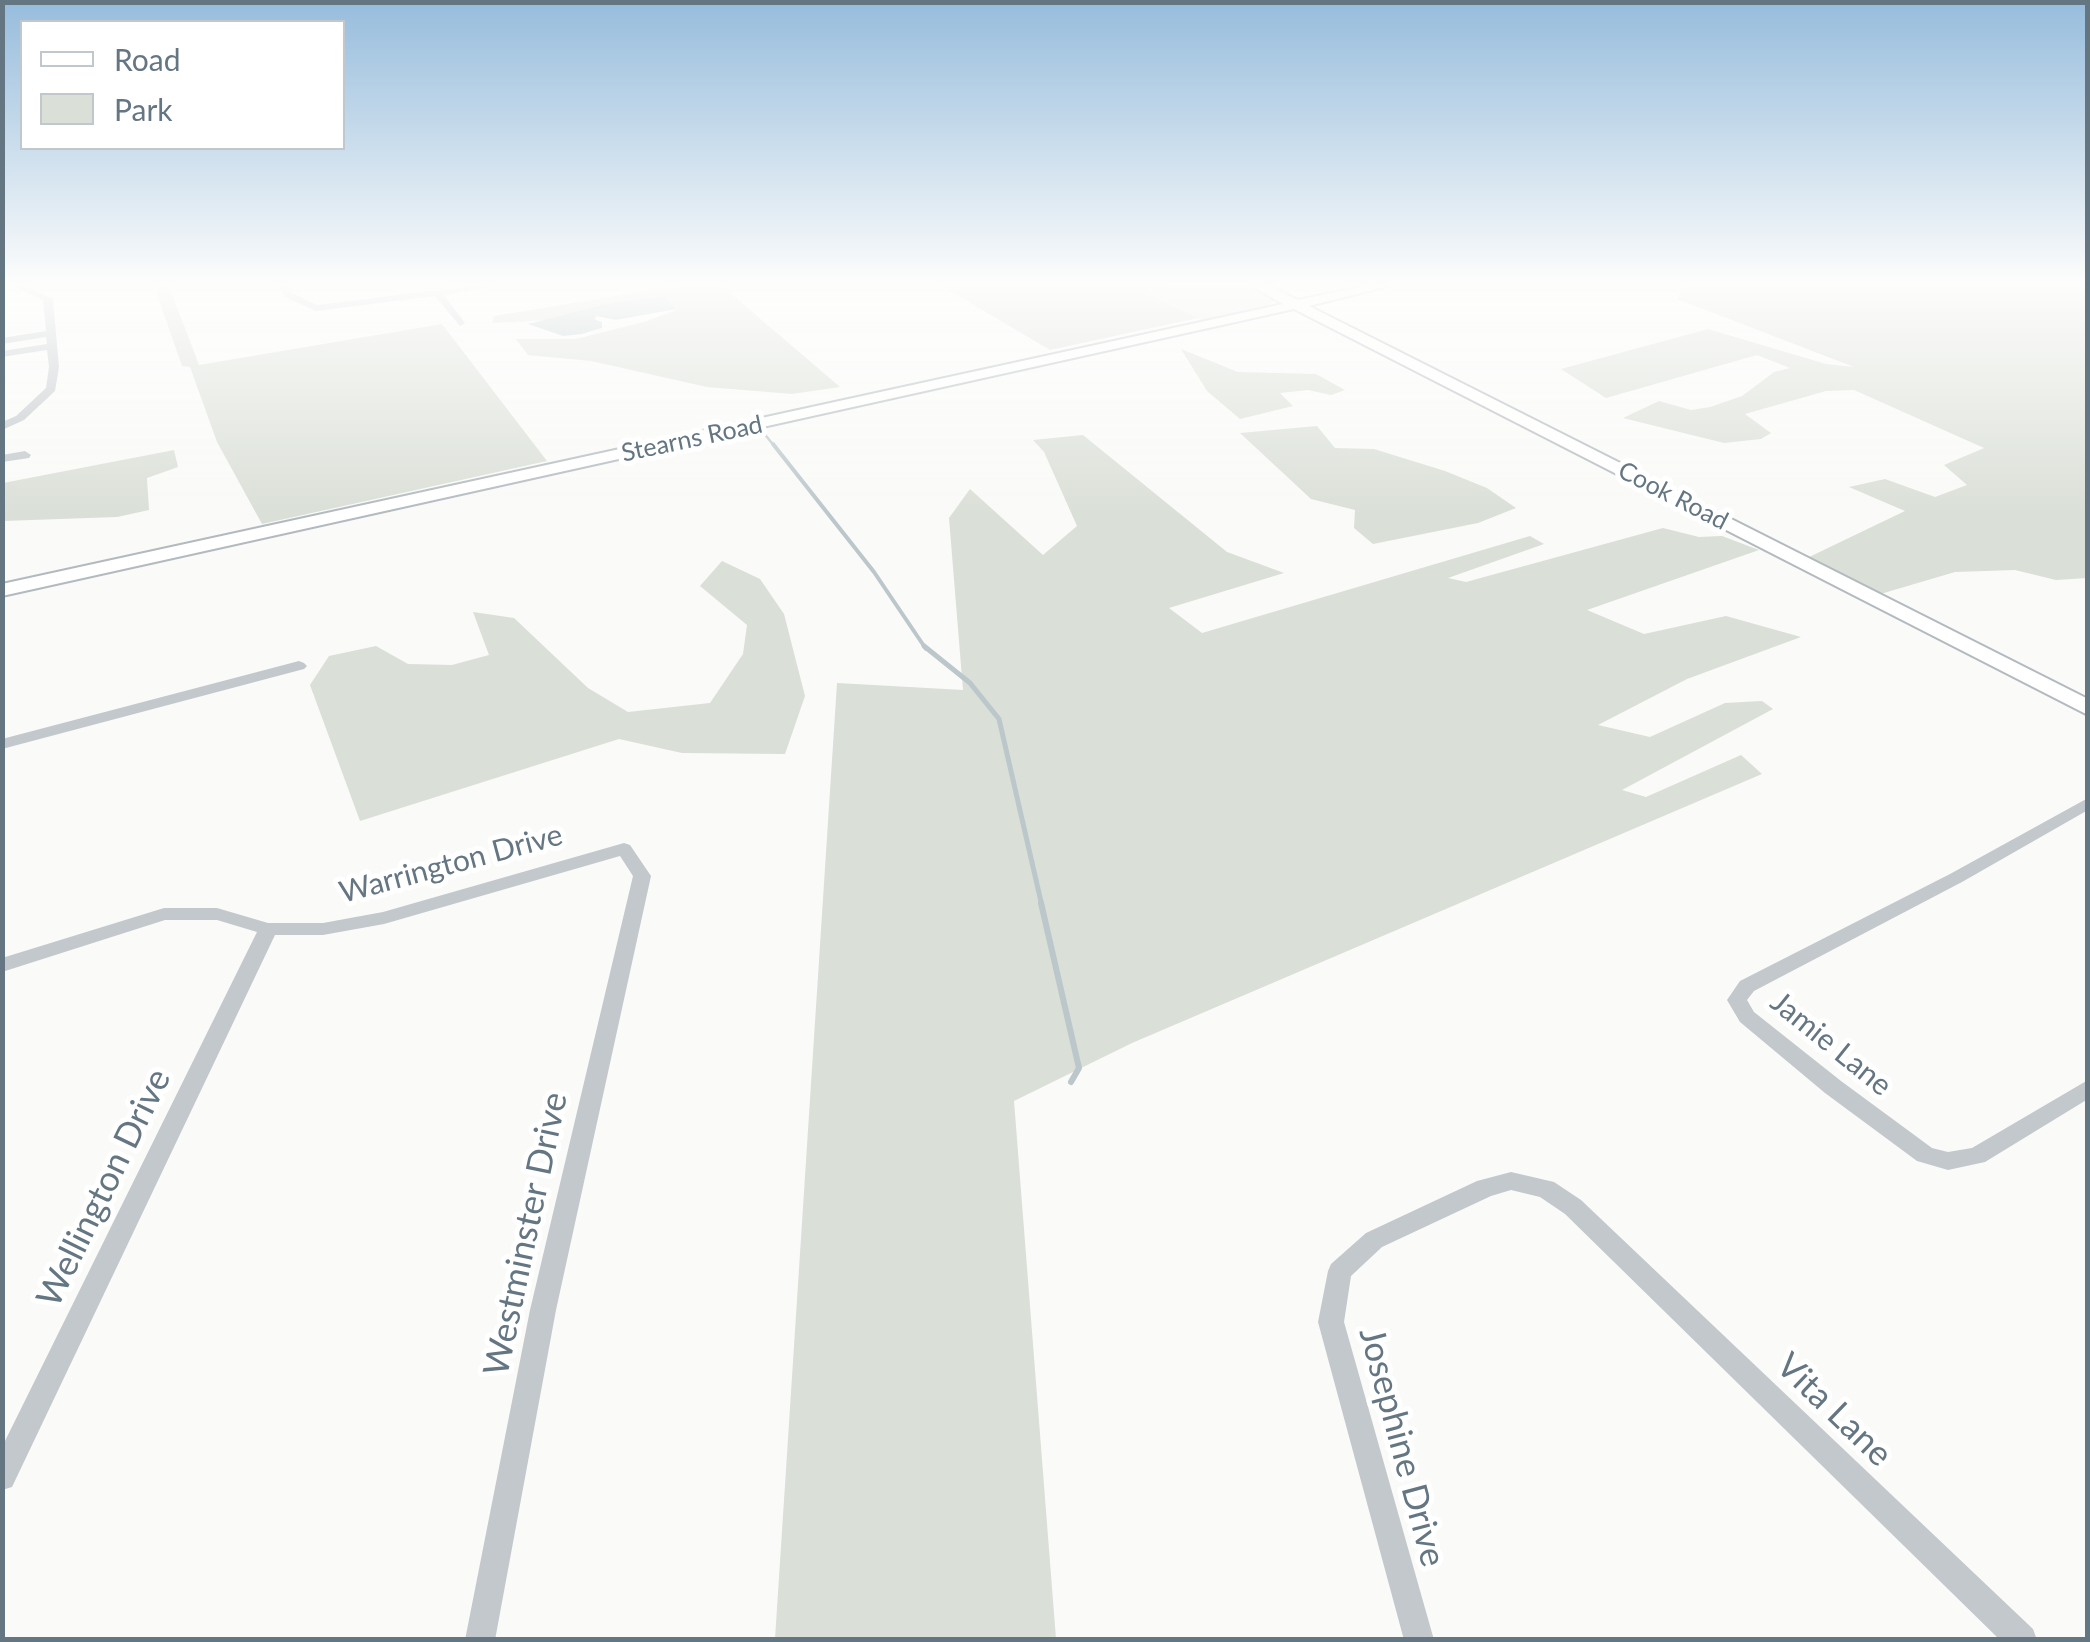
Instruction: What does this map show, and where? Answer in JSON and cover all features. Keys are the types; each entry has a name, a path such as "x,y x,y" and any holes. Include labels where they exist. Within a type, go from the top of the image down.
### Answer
{"main road":[{"name":"Stearns Road","path":"2,590 1042,363"},
{"name":"Cook Road","path":"1412,363 2088,708"}],"street":[{"path":"2,426 20,418 51,389 52,363"},
{"path":"2,459 25,454"},
{"path":"2,744 299,666"},
{"name":"Jamie Lane","path":"2088,802 1956,878 1747,986 1737,1000 1746,1017 1833,1087 1925,1155 1948,1161 1977,1156 2088,1088"},
{"name":"Warrington Drive","path":"2,965 164,914 217,914 268,929 323,929 384,918 624,849"},
{"name":"Westminster Drive","path":"480,1640 542,1310 642,876 624,849"},
{"name":"Wellington Drive","path":"2,1477 268,929"},
{"name":"Josephine Drive","path":"1418,1640 1331,1322 1340,1270 1374,1240 1485,1188 1511,1181 1546,1189 1597,1231"},
{"name":"Vita Lane","path":"1597,1231 2022,1640"}],"green space":[{"path":"181,363 472,363 547,461 262,524 217,442 190,367"},
{"path":"598,363 812,363 840,387 792,394 707,387"},
{"path":"1189,363 1215,363 1238,372 1316,374 1345,390 1331,395 1308,390 1280,393 1293,406 1240,419 1207,391"},
{"path":"1584,363 1730,363 1606,398 1561,369"},
{"path":"1776,363 1854,367 1843,363 2087,363 2087,578 2056,580 2015,570 1955,572 1877,595 1805,559 1905,511 1849,487 1885,479 1935,497 1967,485 1944,465 1984,448 1854,390 1826,391 1745,414 1771,433 1761,439 1724,443 1623,418 1659,401 1691,410 1742,396 1774,372 1790,368"},
{"path":"1317,426 1335,448 1374,449 1445,471 1487,488 1516,508 1478,523 1373,544 1354,528 1355,510 1311,499 1240,433"},
{"path":"1083,435 1227,552 1284,573 1169,608 1202,633 1530,536 1544,544 1448,578 1466,582 1663,528 1699,537 1722,536 1759,550 1587,610 1644,634 1726,616 1801,637 1687,679 1598,725 1650,737 1725,703 1762,701 1773,709 1622,790 1646,797 1741,755 1762,774 1132,1043 1014,1101 1056,1639 775,1639 837,683 963,690 949,518 970,489 1043,555 1077,526 1044,452 1033,440"},
{"path":"174,450 178,467 147,478 149,510 117,517 3,521 3,483"},
{"path":"722,561 760,579 784,614 805,696 785,754 682,753 619,739 360,821 310,685 329,656 376,646 408,664 452,665 489,655 473,612 514,618 588,688 628,712 710,703 743,654 747,625 700,586"}],"waterway":[{"path":"763,432 775,447"},
{"path":"773,444 874,572 926,649"},
{"path":"924,646 970,683 999,719 1042,906"},
{"path":"1041,903 1079,1068 1071,1082"}]}
